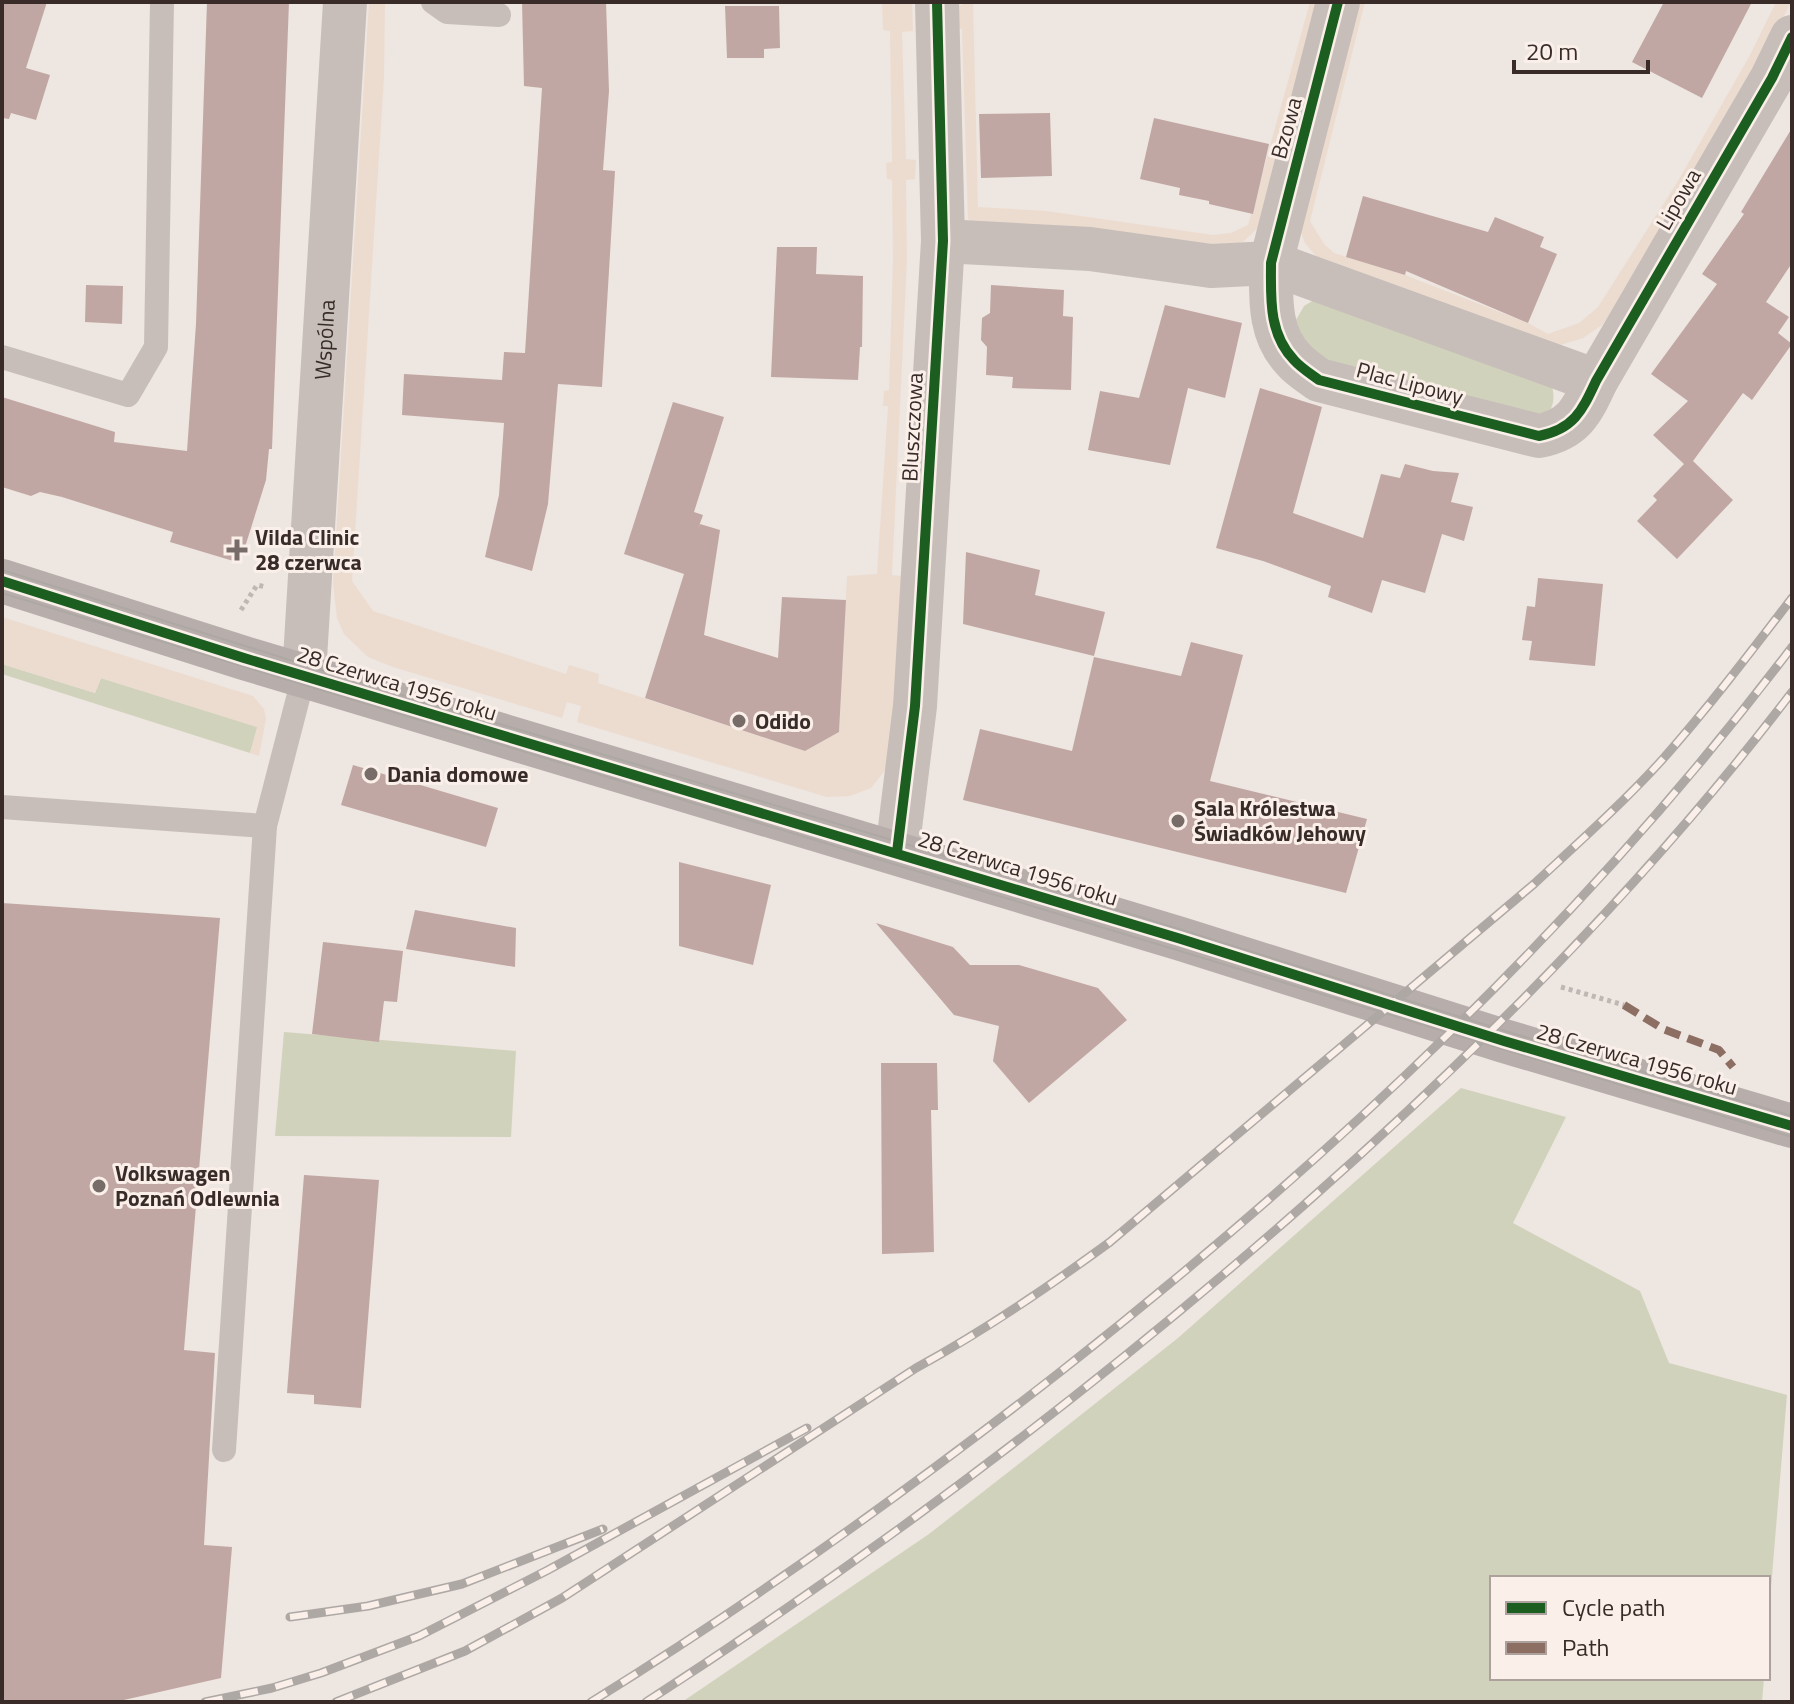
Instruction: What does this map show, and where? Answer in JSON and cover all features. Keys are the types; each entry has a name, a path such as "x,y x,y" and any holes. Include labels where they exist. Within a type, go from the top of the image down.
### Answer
{"street":[{"name":"Wspólna","path":"304,675 345,2"},
{"name":"Bluszczowa","path":"897,852 915,706 943,241 937,2"},
{"name":"Bzowa","path":"1271,263 1338,2"},
{"name":"Lipowa","path":"1596,381 1772,78 1792,37"},
{"path":"943,241 1090,249 1211,266 1271,263 1596,381"},
{"name":"Plac Lipowy","path":"1271,263 1271,308 1276,332 1293,360 1319,380 1539,436 1558,433 1576,419 1596,381"},
{"name":"28 Czerwca 1956 roku","path":"2,581 304,675 897,852 1504,1041 1792,1125"}],"lane":[{"path":"2,357 128,395 156,347 162,2"},
{"path":"433,2 447,12 499,15"},
{"path":"224,1450 265,826 304,675"},
{"path":"2,807 265,826"}],"path":[{"path":"237,618 257,585"},
{"path":"1561,987 1624,1005"}],"green space":[{"path":"1314,300 1551,382 1552,406 1544,418 1307,359 1296,320 1304,306"},
{"path":"2,664 95,693 101,678 258,727 250,753 2,674"},
{"path":"284,1032 516,1051 511,1137 275,1136"},
{"path":"1461,1088 1566,1117 1513,1223 1640,1291 1669,1363 1787,1395 1770,1600 1770,1576 1490,1576 1490,1680 1764,1680 1762,1702 682,1702 929,1534 1178,1338"}],"shaded area":[{"path":"369,2 385,2 384,78 352,581 373,611 566,674 569,665 599,674 598,683 805,751 839,732 847,576 877,574 888,406 883,406 884,391 889,390 893,260 892,180 887,179 886,163 892,162 890,31 883,30 882,2 912,2 913,31 902,32 906,159 916,160 915,179 906,180 907,260 892,575 902,576 890,764 871,788 850,796 827,797 577,722 581,706 567,702 562,718 393,667 368,657 344,634 337,618 333,584"},
{"path":"962,2 973,2 978,207 1046,211 1213,235 1231,233 1248,225 1310,2 1324,2 1261,225 1244,241 1229,247 978,225 968,219 962,29 952,28 952,6 962,5"},
{"path":"1351,2 1365,2 1310,221 1324,244 1334,253 1405,275 1528,323 1548,334 1579,323 1598,307 1678,181 1749,57 1776,2 1791,2 1752,80 1612,312 1602,325 1583,338 1557,346 1316,256 1305,243 1299,227"},
{"path":"2,617 253,696 264,709 266,719 259,756 250,753 257,727 101,678 95,693 2,664"}],"building":[{"path":"2,2 47,2 26,68 50,75 36,120 11,113 9,119 2,118"},
{"path":"207,2 289,2 272,449 269,449 266,480 240,563 170,542 173,532 62,497 40,492 31,496 2,487 2,397 115,432 114,442 187,451 196,324"},
{"path":"522,2 606,2 609,91 603,170 615,171 602,387 558,384 548,504 532,571 485,557 499,495 504,423 402,415 404,374 502,380 504,352 525,353 542,88 524,86"},
{"path":"1664,2 1752,2 1702,98 1632,62"},
{"path":"725,6 779,6 780,48 764,49 764,58 727,58"},
{"path":"1050,113 1052,176 981,178 979,114"},
{"path":"1154,118 1269,144 1253,214 1179,195 1180,188 1140,179"},
{"path":"1792,128 1792,263 1766,302 1789,317 1778,333 1792,344 1752,400 1743,393 1693,461 1733,500 1677,559 1637,521 1657,500 1653,496 1684,464 1653,435 1688,401 1651,374 1717,284 1702,274 1744,214 1741,212"},
{"path":"1363,196 1488,232 1495,217 1544,237 1540,247 1557,254 1528,323 1406,271 1405,275 1346,257"},
{"path":"777,247 817,247 816,274 863,276 862,347 858,380 771,377"},
{"path":"86,285 123,286 122,324 85,322"},
{"path":"991,285 1064,290 1063,316 1073,317 1071,390 1012,388 1013,377 986,375 987,347 981,340 982,318 990,313"},
{"path":"1165,305 1242,323 1225,398 1188,388 1170,465 1088,450 1100,391 1139,398"},
{"path":"1260,388 1322,407 1293,513 1363,538 1381,474 1400,478 1405,464 1459,473 1451,502 1473,507 1464,541 1442,534 1425,593 1382,580 1372,613 1328,597 1331,586 1263,561 1216,548"},
{"path":"673,402 724,417 694,512 703,515 698,529 700,524 720,530 704,635 778,658 782,597 846,600 839,732 805,751 645,698 684,574 624,554"},
{"path":"966,552 1040,570 1035,595 1105,612 1094,656 963,624"},
{"path":"1538,578 1603,584 1595,666 1529,660 1532,641 1522,640 1527,606 1535,607"},
{"path":"1191,642 1243,655 1210,781 1367,819 1346,893 963,800 980,729 1072,751 1094,657 1181,676"},
{"path":"353,765 498,808 486,847 341,805"},
{"path":"679,862 771,885 753,965 679,946"},
{"name":"Volkswagen Poznań Odlewnia","path":"2,903 220,918 184,1350 215,1353 204,1545 232,1547 221,1678 115,1702 2,1702"},
{"path":"415,910 516,928 515,967 406,949"},
{"path":"876,923 953,947 970,965 1019,965 1098,988 1127,1020 1029,1103 993,1061 999,1026 954,1015"},
{"path":"323,942 403,951 397,1002 384,1001 379,1042 312,1034"},
{"path":"881,1063 937,1063 938,1110 931,1110 934,1252 882,1254"},
{"path":"304,1175 379,1180 361,1408 314,1404 314,1395 287,1393"}],"tram line":[{"path":"2,570 402,695 919,848 1512,1033 1792,1116"},
{"path":"2,593 1792,1137"}],"railway":[{"path":"336,1702 465,1651 562,1598 916,1368 1015,1308 1110,1242 1534,884 1599,824 1679,740 1792,598"},
{"path":"591,1702 771,1584 946,1459 1060,1372 1259,1208 1356,1122 1540,942 1628,847 1712,749 1792,647"},
{"path":"646,1702 817,1587 984,1466 1146,1338 1304,1205 1435,1085 1561,960 1680,830 1792,692"},
{"path":"205,1702 272,1688 321,1673 419,1636 548,1570 807,1428"},
{"path":"290,1617 368,1606 462,1584 603,1529"}],"marked path":[{"path":"1624,1005 1663,1029 1719,1050 1733,1067"}],"cycle path":[{"path":"897,852 915,706 943,241 937,2"},
{"path":"1338,2 1271,263 1273,314 1279,338 1297,363 1319,380 1539,436 1561,429 1581,410 1772,78 1792,37"},
{"path":"2,581 244,658 1792,1126"}],"place":[{"name":"Vilda Clinic 28 czerwca","path":"237,550"},
{"name":"Odido","path":"739,721"},
{"name":"Dania domowe","path":"371,774"},
{"name":"Sala Królestwa Świadków Jehowy","path":"1178,821"},
{"name":"Volkswagen Poznań Odlewnia","path":"99,1186"}]}
